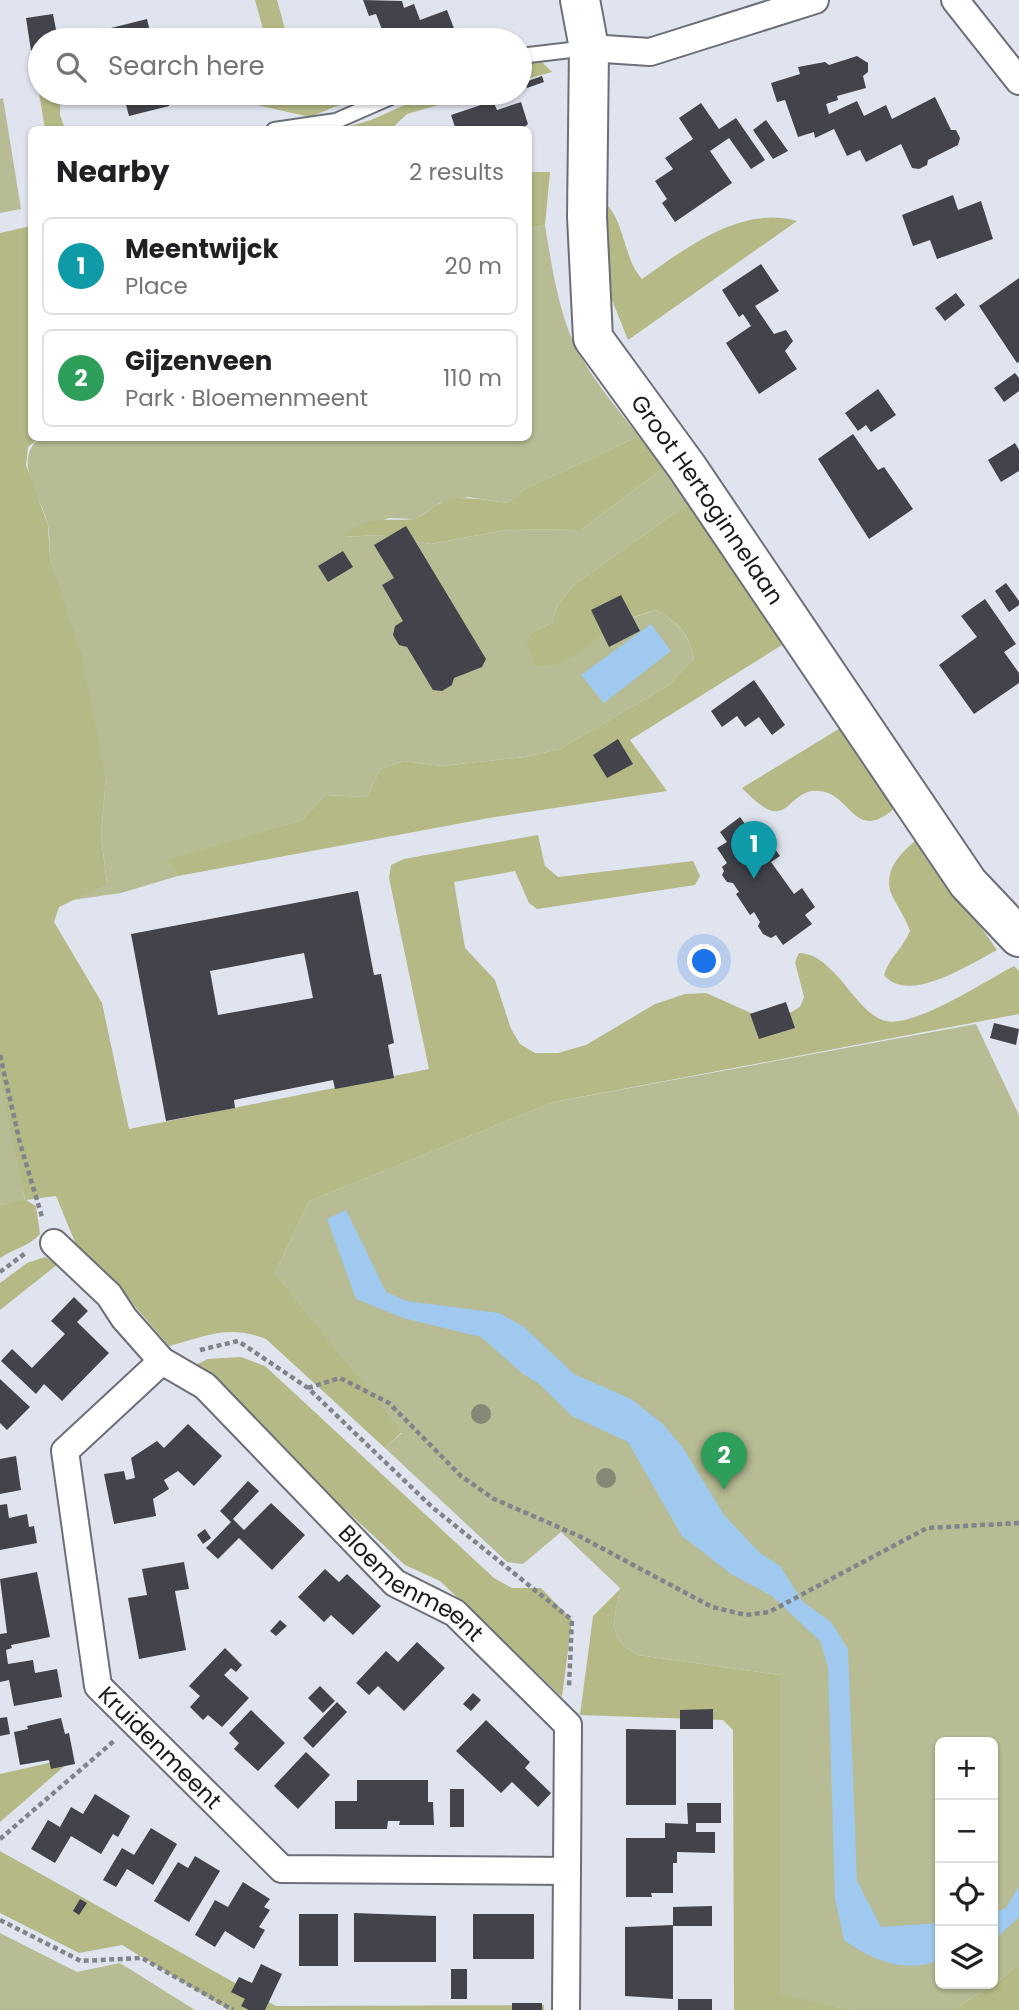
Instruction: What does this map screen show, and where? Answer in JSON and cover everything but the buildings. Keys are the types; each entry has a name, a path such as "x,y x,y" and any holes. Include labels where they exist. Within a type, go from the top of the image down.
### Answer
{"main road":[{"name":"Groot Hertoginnelaan","path":"580,0 589,48 587,217 593,338 687,467 968,883 1019,937"}],"street":[{"path":"589,48 650,52 815,0"},
{"path":"955,0 1019,81"},
{"name":"Bloemenmeent","path":"54,1243 109,1295 124,1318 162,1361 205,1386 395,1583 455,1614 568,1725"},
{"name":"Kruidenmeent","path":"162,1361 65,1451 98,1686 282,1869 567,1871"},
{"path":"566,2010 568,1725"}],"lane":[{"path":"532,55 589,48"},
{"path":"302,126 336,121 373,105"}],"path":[{"path":"0,1055 30,1180 46,1228 54,1243"},
{"path":"162,1361 238,1341 308,1388 432,1507 572,1620 568,1725"},
{"path":"308,1388 340,1378 388,1403 461,1476 494,1499 579,1536 712,1607 746,1615 769,1612 927,1528 1019,1524"},
{"path":"0,1839 135,1723"},
{"path":"0,1920 81,1961 142,1958 233,2010"}],"green space":[{"path":"255,0 277,0 285,28 263,28"},
{"path":"539,59 552,72 532,78 532,60"},
{"path":"3,98 21,209 0,213 0,99"},
{"path":"41,105 60,105 64,126 44,126"},
{"path":"257,105 340,105 310,117"},
{"path":"405,105 438,105 407,114 394,126 350,126"},
{"path":"532,172 550,172 545,225 532,228"},
{"path":"590,188 613,213 630,259 642,279 696,243 735,224 755,219 797,221 628,340 602,275"},
{"path":"545,225 558,296 577,350 611,401 639,436 525,489 507,503 469,497 440,503 416,519 389,518 343,537 380,535 431,544 511,529 581,530 665,467 689,503 575,584 558,605 552,623 531,633 620,622 656,610 681,629 694,658 669,685 560,749 525,757 441,766 403,761 380,769 367,797 325,795 302,820 168,859 178,876 121,893 72,900 107,883 101,835 106,777 50,559 48,525 28,469 31,448 37,441 532,441 532,228"},
{"path":"28,227 28,441 35,441 28,447 26,465 48,525 50,559 82,657 106,777 101,835 107,884 59,907 54,922 102,1003 129,1129 429,1069 389,878 391,865 404,859 538,835 545,866 558,877 693,861 700,876 695,885 537,909 529,903 515,871 454,882 465,948 495,980 511,1029 520,1044 535,1053 558,1053 586,1045 655,1004 685,994 706,993 751,1013 788,1014 800,1007 804,997 795,962 799,953 821,961 866,1009 886,1021 898,1021 932,1010 1014,966 1019,971 1019,1014 554,1102 309,1201 275,1273 402,1432 385,1448 266,1339 229,1332 206,1335 169,1346 109,1276 77,1247 56,1196 26,1200 36,1206 40,1234 31,1242 0,1258 0,1205 25,1200 0,1077 0,233"},
{"path":"639,436 665,467 581,530 511,529 431,544 380,535 342,537 368,522 414,519 445,501 454,499 472,498 507,503 525,489"},
{"path":"689,503 785,643 630,740 667,791 489,818 178,876 167,859 302,820 325,795 367,797 380,769 403,761 441,766 525,757 560,749 669,685 694,658 689,641 681,629 656,610 620,622 581,651 561,662 535,666 527,643 531,633 552,623 558,605 575,584"},
{"path":"842,727 897,806 883,817 871,821 862,819 830,794 819,791 808,792 779,811 770,810 742,788"},
{"path":"918,838 997,950 940,979 908,986 895,983 884,975 910,931 891,894 889,881 897,860"},
{"path":"976,1024 1019,1115 1019,1963 998,1981 998,1737 935,1737 935,1989 986,1989 953,2010 850,2010 780,1995 780,1675 638,1655 616,1634 615,1619 620,1588 561,1532 523,1564 507,1562 385,1448 402,1433 275,1273 309,1201 554,1102"},
{"path":"0,1063 25,1201 0,1205"},
{"path":"45,1257 58,1264 0,1310 0,1283 27,1263"},
{"path":"241,1357 265,1366 494,1578 512,1588 541,1588 572,1620 562,1697 440,1581 405,1565 191,1367 208,1359"},
{"path":"620,1589 615,1619 616,1634 638,1655 780,1675 780,1994 850,2010 734,2010 733,1730 723,1720 580,1715 593,1616"},
{"path":"75,1757 0,1822 0,1774"},
{"path":"0,1851 276,2006 544,2005 544,2010 229,2010 122,1945 79,1953 0,1913"},
{"path":"0,1933 77,1972 120,1963 195,2010 0,2010"},
{"path":"1019,1963 1019,2010 953,2010 986,1989 998,1989 1000,1980"}],"water":[{"path":"651,624 671,651 604,703 581,675"},
{"path":"346,1210 386,1292 407,1301 499,1313 524,1327 574,1374 631,1399 663,1424 683,1448 724,1515 760,1553 780,1566 803,1602 831,1622 848,1649 857,1881 881,1927 935,1923 935,1962 914,1966 890,1963 866,1954 844,1940 835,1899 828,1667 820,1641 772,1596 731,1574 682,1536 628,1442 572,1416 539,1384 523,1374 481,1337 403,1318 356,1299 327,1219"},
{"path":"1019,1886 1019,1917 998,1936 998,1911 1006,1908"}],"place":[{"name":"Meentwijck","path":"754,879"},
{"name":"Gijzenveen","path":"724,1490"}]}
